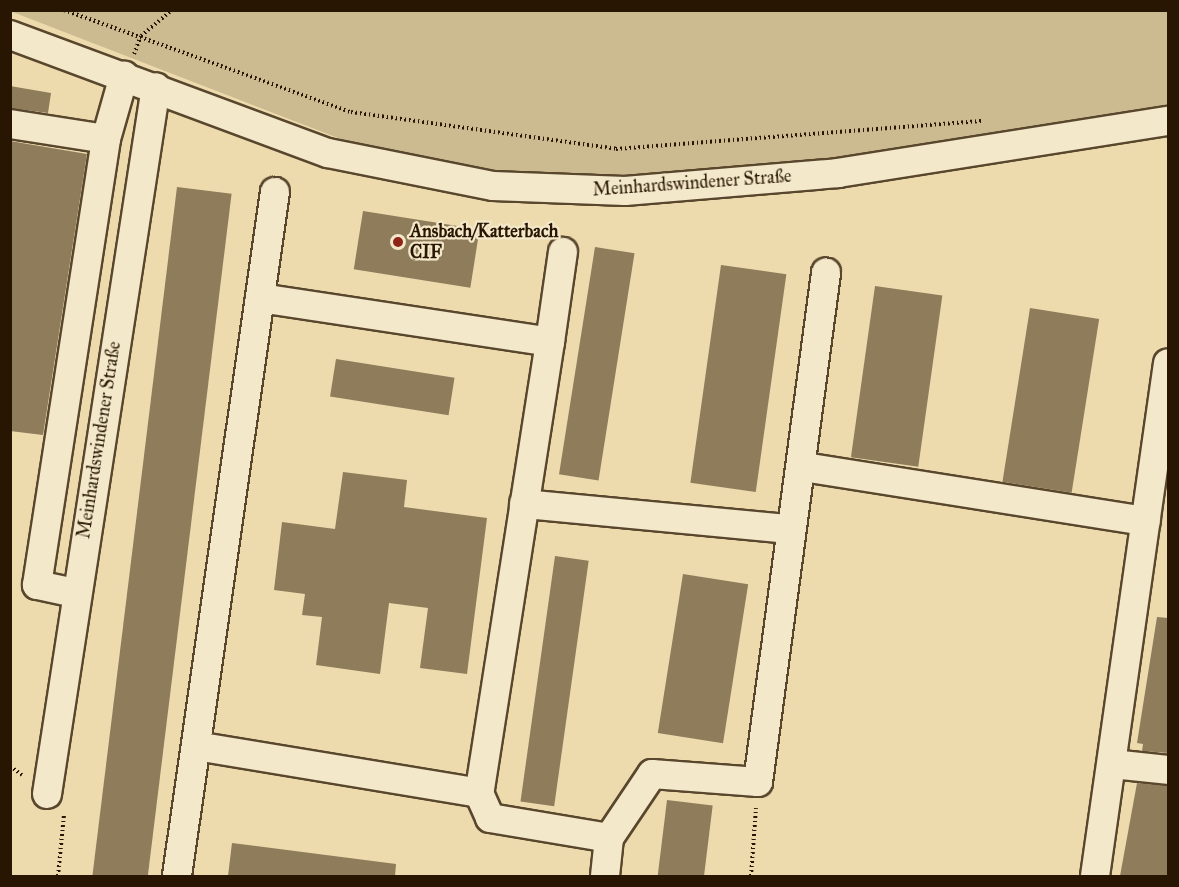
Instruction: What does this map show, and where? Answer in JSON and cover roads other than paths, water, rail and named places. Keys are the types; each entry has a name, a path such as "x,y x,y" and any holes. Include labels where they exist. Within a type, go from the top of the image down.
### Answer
{"street":[{"name":"Meinhardswindener Straße","path":"10,35 156,87 328,153 493,186 625,191 838,173 1168,121"},
{"path":"75,593 37,585 106,139 123,76"},
{"name":"Meinhardswindener Straße","path":"47,794 75,593 156,87"},
{"path":"10,124 106,139"},
{"path":"177,876 274,192"},
{"path":"563,252 479,793 490,818 609,838"},
{"path":"605,876 609,838 652,774 758,782 789,529 804,467 826,273"},
{"path":"260,298 550,342"},
{"path":"1095,876 1168,363"},
{"path":"804,467 1146,521"},
{"path":"524,504 789,529"},
{"path":"196,746 479,793"},
{"path":"1112,764 1168,770"}],"place":[{"name":"Ansbach/Katterbach CIF","path":"398,242"}]}
